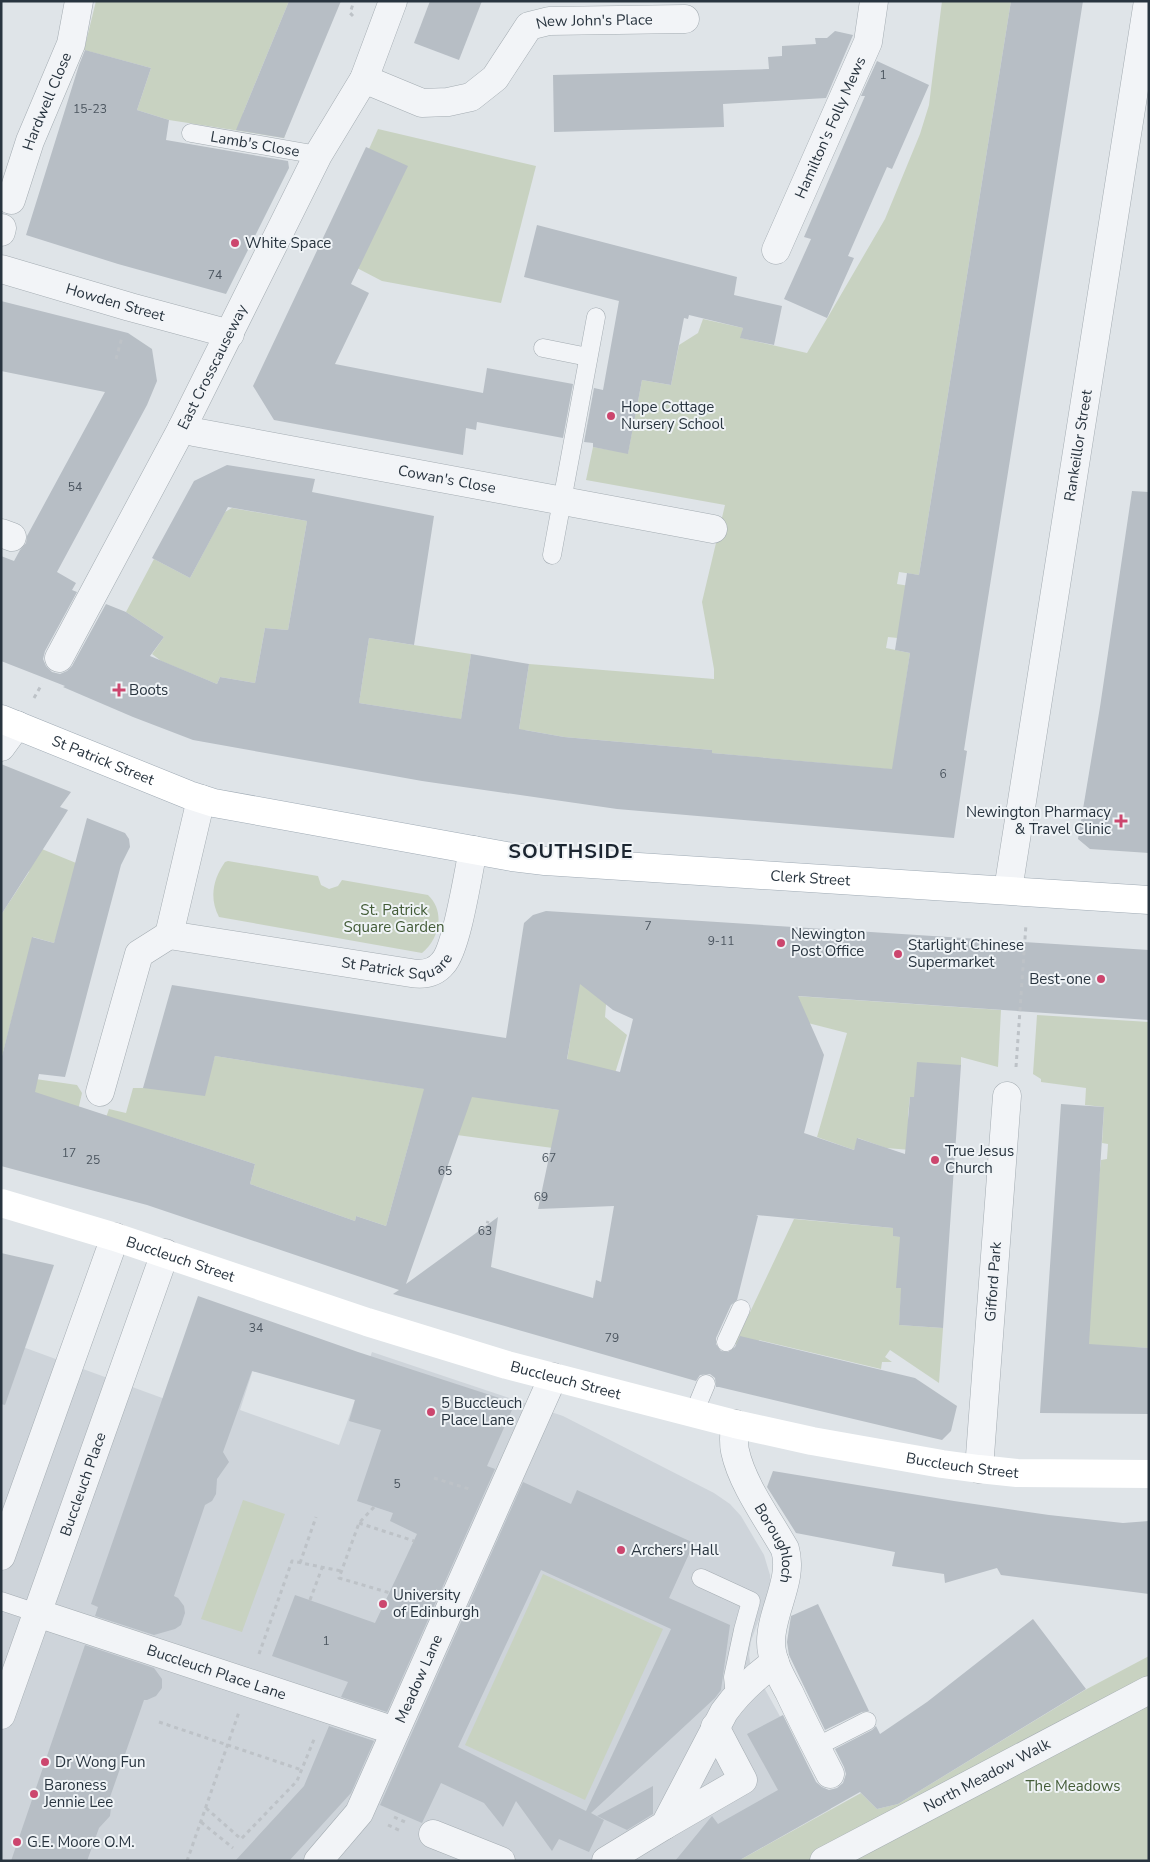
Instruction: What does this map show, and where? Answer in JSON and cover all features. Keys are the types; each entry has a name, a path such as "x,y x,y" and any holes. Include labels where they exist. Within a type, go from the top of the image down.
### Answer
{"street":[{"name":"Hardwell Close","path":"11,200 30,141 71,44 80,1"},
{"name":"East Crosscauseway","path":"58,658 182,428 318,155 364,79 393,1"},
{"name":"Hamilton's Folly Mews","path":"776,250 868,42 874,1"},
{"name":"Rankeillor Street","path":"1008,890 1148,1"},
{"name":"New John's Place","path":"364,79 422,103 448,102 471,97 495,78 529,26 549,21 685,19"},
{"name":"Howden Street","path":"1,269 230,334"},
{"name":"Cowan's Close","path":"182,428 204,434 713,529"},
{"path":"1,747 9,722"},
{"name":"St Patrick Street","path":"9,722 195,797"},
{"path":"100,1092 140,954 168,935 195,797 239,809 473,850"},
{"name":"Clerk Street","path":"473,850 544,862 1149,900"},
{"name":"St Patrick Square","path":"168,935 411,973 427,973 444,963 452,948 473,850"},
{"name":"Gifford Park","path":"979,1469 1007,1096"},
{"name":"Buccleuch Street","path":"1,1204 115,1237 367,1322 553,1378 735,1424 812,1441 979,1469 1017,1473 1149,1474"},
{"path":"1,1556 115,1237"},
{"name":"Buccleuch Place","path":"1,1715 165,1253"},
{"name":"Meadow Lane","path":"318,1861 359,1813 553,1378"},
{"name":"Boroughloch","path":"735,1424 735,1451 739,1465 785,1549 787,1558 787,1572 771,1639 775,1662 830,1774"},
{"name":"Buccleuch Place Lane","path":"37,1612 395,1732"},
{"path":"664,1825 715,1727 735,1696 775,1662"},
{"name":"North Meadow Walk","path":"824,1861 1149,1690"},
{"path":"606,1861 743,1780 715,1727"},
{"path":"433,1834 500,1861"}],"lane":[{"name":"Lamb's Close","path":"191,133 318,155"},
{"path":"552,555 596,317"},
{"path":"543,348 588,357"},
{"path":"726,1342 741,1309"},
{"path":"694,1413 706,1384"},
{"path":"701,1578 751,1601 733,1677 735,1696"},
{"path":"1,1601 37,1612"},
{"path":"816,1747 867,1721"}],"path":[{"path":"116,359 124,332"},
{"path":"9,722 58,658"},
{"path":"1007,1096 1015,1071 1024,942"},
{"path":"485,1231 488,1221"},
{"path":"374,1507 359,1524 339,1578 390,1593"},
{"path":"300,1563 316,1517"},
{"path":"359,1524 414,1540"},
{"path":"188,1861 292,1561 341,1571"},
{"path":"310,1600 322,1568"},
{"path":"159,1722 302,1770"},
{"path":"206,1808 241,1839 297,1781 315,1737"},
{"path":"201,1822 233,1848"}],"shaded area":[{"name":"University of Edinburgh","path":"1,1339 165,1399 258,1354 240,1410 339,1445 372,1352 563,1416 714,1493 730,1504 741,1516 764,1555 771,1586 751,1641 750,1662 831,1809 738,1861 1,1861"}],"green space":[{"path":"96,1 289,1 243,113 286,132 284,138 169,120 137,110 151,68 84,50"},
{"path":"942,1 1011,1 919,575 899,572 897,584 916,587 907,639 888,637 886,648 910,653 897,741 898,770 712,753 712,750 564,737 525,730 518,736 529,664 714,679 714,669 702,602 725,505 586,480 593,447 628,453 642,380 671,385 679,345 698,333 703,319 743,328 741,338 807,353 885,219 920,134 929,105"},
{"path":"378,129 536,166 501,303 382,281 357,268 369,149"},
{"path":"232,508 307,521 288,630 265,628 255,683 220,677 217,684 161,661 152,654 164,637 126,612 154,559 190,578 225,512"},
{"path":"369,638 471,654 460,726 454,718 359,703"},
{"path":"32,845 81,865 54,943 33,937 1,1060 1,915 29,872"},
{"name":"St. Patrick Square Garden","path":"228,861 318,876 321,885 329,889 338,886 342,880 428,895 437,909 438,925 436,933 433,940 422,953 219,917 213,896 215,882 221,868"},
{"path":"574,977 608,980 605,1017 627,1035 590,1153 413,1129 386,1226 356,1216 355,1221 250,1184 255,1164 163,1134 102,1129 109,1109 126,1113 133,1088 143,1088 211,1069 215,1056 559,1110 575,1011"},
{"path":"766,994 1001,1010 998,1067 961,1057 961,1065 915,1097 910,1097 908,1115 911,1150 886,1148 858,1138 854,1150 817,1137 847,1033 765,1012"},
{"path":"1037,1015 1149,1022 1149,1348 1129,1347 1078,1368 1101,1160 1107,1159 1108,1144 1102,1143 1104,1107 1085,1105 1086,1088 1041,1082 1041,1079 1033,1074"},
{"path":"1,1074 77,1085 82,1093 76,1119"},
{"path":"794,1219 893,1228 893,1236 905,1237 899,1325 943,1328 939,1383 890,1350 885,1357 892,1362 882,1362 881,1369 759,1340 756,1350 735,1344"},
{"path":"243,1500 285,1514 242,1632 201,1619"},
{"path":"543,1574 663,1629 585,1800 465,1745"},
{"name":"The Meadows","path":"1149,1656 1149,1861 738,1861 861,1793 877,1809 898,1804 1085,1690"}],"building":[{"path":"289,1 341,1 284,138 236,130"},
{"path":"430,1 482,1 459,60 414,43"},
{"path":"1011,1 1083,1 970,711 964,750 967,751 954,838 617,809 422,781 193,740 133,717 63,687 65,686 1,661 1,556 14,561 26,543 27,536 105,392 1,371 1,301 128,333 152,349 157,381 147,405 57,572 76,583 72,590 77,592 45,651 43,659 46,666 52,672 60,674 72,666 106,604 126,612 164,637 150,656 217,684 220,677 255,683 265,628 288,630 307,521 228,507 190,578 152,558 194,481 227,465 315,479 312,492 434,516 414,645 369,638 359,703 461,719 471,654 529,664 519,729 564,737 712,750 712,753 892,769 910,653 895,650 907,573 919,575"},
{"path":"835,31 853,35 826,98 723,104 724,127 554,132 553,75 769,69 768,57 782,56 782,46 816,44 815,38 827,38"},
{"path":"85,50 151,68 137,110 169,120 166,140 288,161 289,168 226,294 118,264 26,235"},
{"path":"877,61 929,85 892,169 887,167 848,256 854,258 827,318 784,299 811,239 804,237 865,96 861,96"},
{"path":"366,147 408,166 351,284 369,293 335,364 483,393 487,368 573,384 563,438 477,422 476,430 466,428 463,455 274,420 253,386"},
{"path":"537,225 737,277 734,295 782,306 774,345 740,338 743,328 689,315 688,319 684,318 671,385 642,380 628,454 593,447 593,443 584,442 594,388 603,390 619,301 524,277"},
{"path":"1132,491 1149,492 1149,853 1090,849 1078,839"},
{"path":"1,764 71,792 60,807 68,810 1,915"},
{"path":"87,818 125,833 129,839 130,847 121,865 65,1077 39,1074 35,1092 255,1164 250,1184 355,1221 356,1216 386,1226 424,1089 215,1056 205,1096 143,1088 172,985 506,1038 524,923 533,915 546,911 1149,950 1149,1020 798,996 824,1055 804,1133 854,1150 857,1138 905,1154 910,1097 914,1097 917,1062 961,1065 943,1328 899,1325 901,1288 896,1288 900,1237 893,1236 893,1228 756,1215 758,1216 737,1300 731,1305 716,1338 716,1344 721,1351 728,1352 735,1347 740,1336 915,1378 957,1406 951,1431 942,1440 716,1387 715,1378 710,1374 700,1375 696,1381 393,1294 399,1290 147,1205 1,1166 1,1060 32,937 54,943","holes":["580,984 613,1010 633,1019 620,1072 567,1059","472,1097 559,1110 538,1209 614,1206 601,1282 596,1280 593,1298 491,1267 498,1217 406,1284"]},
{"path":"1061,1104 1104,1107 1089,1344 1149,1348 1149,1414 1040,1413"},
{"path":"1,1253 54,1265 5,1405 1,1404"},
{"path":"198,1296 358,1352 515,1403 487,1466 495,1469 387,1712 341,1697 348,1682 272,1656 295,1595 375,1623 417,1534 390,1521 393,1513 357,1501 381,1430 349,1421 355,1400 252,1371 223,1452 229,1462 217,1479 216,1494 212,1501 205,1505 174,1596 184,1606 185,1613 181,1625 175,1629 154,1635 95,1616 98,1607 91,1604"},
{"path":"773,1471 1049,1515 1123,1523 1149,1521 1149,1594 1001,1575 997,1568 945,1583 944,1574 892,1566 895,1552 796,1533 767,1487"},
{"path":"523,1482 571,1504 577,1490 694,1543 669,1598 730,1625 721,1690 715,1698 591,1813 604,1820 589,1852 559,1839 552,1851 516,1801 503,1827 484,1803 441,1783 422,1823 380,1805","holes":["541,1570 671,1629 586,1811 458,1747"]},
{"path":"818,1604 869,1711 862,1712 825,1730 789,1655 787,1642 791,1616"},
{"path":"1033,1619 1086,1689 898,1804 877,1809 860,1792 738,1861 675,1861 712,1816 718,1824 778,1790 747,1734 783,1715 816,1782 829,1790 837,1788 843,1783 846,1774 835,1749 872,1730 876,1726 880,1734 927,1702"},
{"path":"85,1645 154,1668 162,1679 162,1688 156,1696 144,1700 109,1800 110,1816 99,1828 87,1861 11,1861"},
{"path":"329,1726 374,1741 351,1793 289,1861 235,1861 304,1786"},
{"path":"653,1786 653,1814 627,1830 597,1816"}],"place":[{"name":"White Space","path":"235,243"},
{"name":"Hope Cottage Nursery School","path":"611,416"},
{"name":"Boots","path":"119,690"},
{"name":"Newington Pharmacy & Travel Clinic","path":"1121,821"},
{"name":"Newington Post Office","path":"781,943"},
{"name":"Starlight Chinese Supermarket","path":"898,954"},
{"name":"Best-one","path":"1101,979"},
{"name":"True Jesus Church","path":"935,1160"},
{"name":"5 Buccleuch Place Lane","path":"431,1412"},
{"name":"Archers' Hall","path":"621,1550"},
{"name":"University of Edinburgh","path":"383,1604"},
{"name":"Dr Wong Fun","path":"45,1762"},
{"name":"Baroness Jennie Lee","path":"34,1794"},
{"name":"G.E. Moore O.M.","path":"17,1842"}],"district":[{"name":"SOUTHSIDE","path":"571,851"}]}
